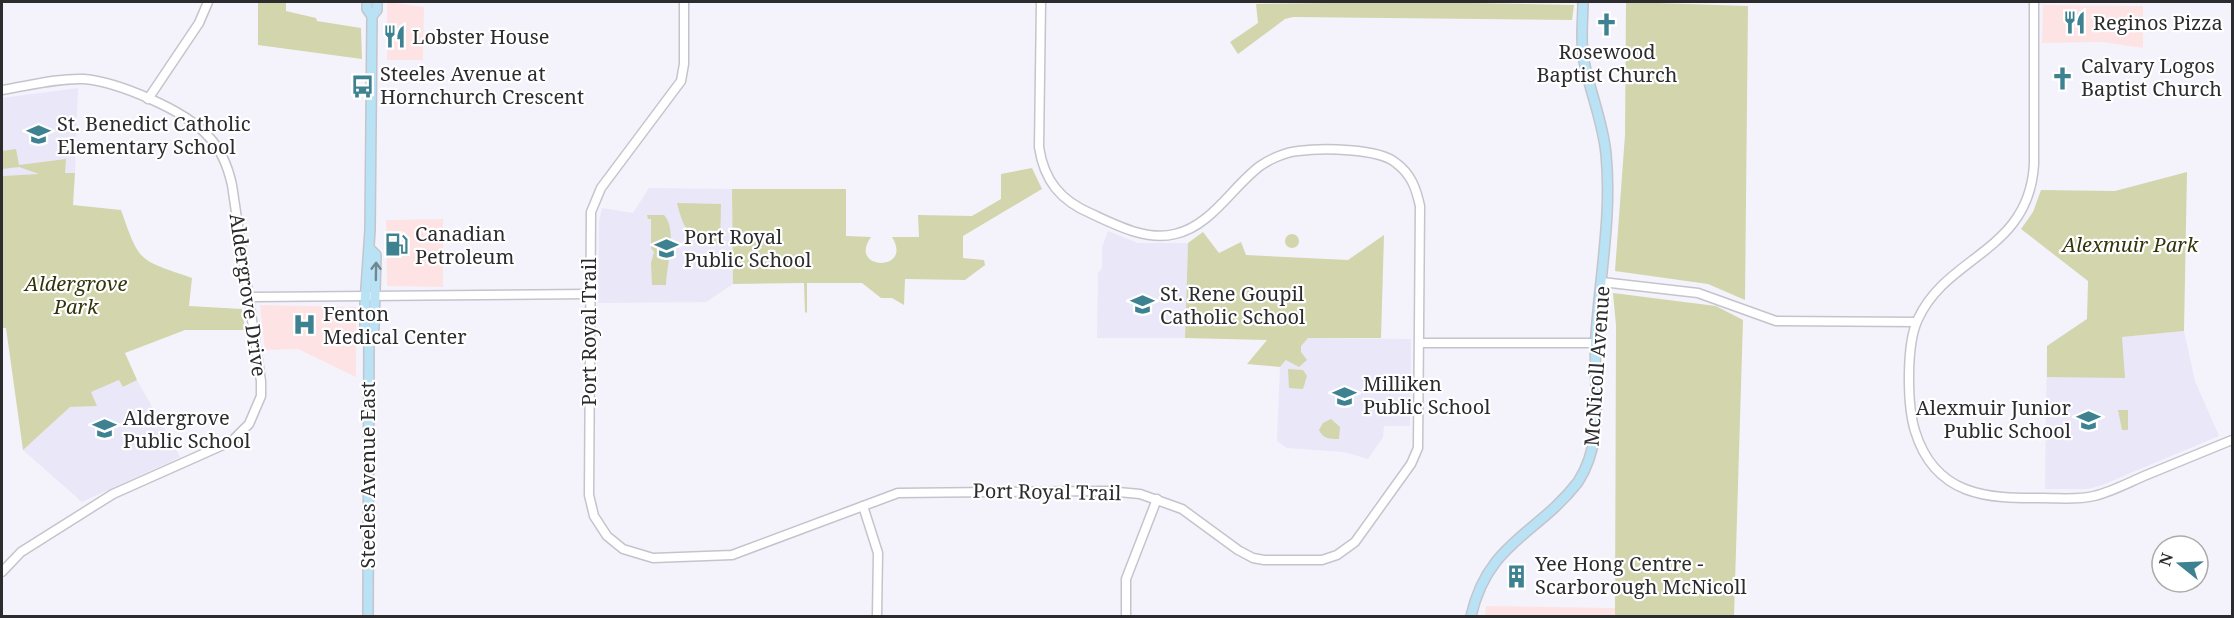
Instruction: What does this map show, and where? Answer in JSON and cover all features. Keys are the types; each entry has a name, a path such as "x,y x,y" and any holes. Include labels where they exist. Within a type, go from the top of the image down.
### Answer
{"main road":[{"name":"Steeles Avenue East","path":"367,2 367,9 372,16 370,249 376,255 370,296 374,328 369,334 368,616"},
{"name":"Steeles Avenue East","path":"372,16 377,10 377,2"},
{"name":"McNicoll Avenue","path":"1471,616 1481,583 1499,556 1574,488 1587,468 1597,426 1596,343 1606,244 1606,156 1604,136 1583,60 1583,2"}],"street":[{"path":"148,99 199,23 208,2"},
{"name":"Port Royal Trail","path":"684,2 685,56 681,81 604,183 594,201 589,232 590,502 599,526 617,544 646,557 723,556 898,492 1107,491 1140,494 1182,509 1244,554 1260,560 1312,561 1328,558 1344,551 1355,542 1416,453 1420,415 1420,206 1409,175 1395,161 1384,156 1366,152 1297,150 1281,155 1261,166 1197,225 1168,236 1139,234 1076,207 1064,199 1047,177 1039,147 1041,2"},
{"path":"2034,2 2034,164 2027,202 2012,225 1998,240 1934,295 1916,322 1910,392 1912,421 1917,438 1924,453 1940,472 1972,492 2003,498 2092,497 2232,440"},
{"name":"Aldergrove Drive","path":"2,90 82,79 123,87 197,126 208,135 222,156 232,185 261,381 261,396 244,430 232,441 113,494 21,552 2,571"},
{"path":"1602,282 1708,295 1752,314 1776,321 1916,322"},
{"path":"249,297 589,294"},
{"path":"1420,343 1596,343"},
{"path":"1126,616 1126,579 1157,499"},
{"path":"863,506 878,552 877,616"}],"shaded area":[{"path":"387,2 424,7 423,60 387,60"},
{"path":"2043,5 2143,6 2143,48 2102,42 2042,43"},
{"name":"St. Benedict Catholic Elementary School","path":"78,88 75,173 2,176 2,98"},
{"name":"Port Royal Public School","path":"649,188 732,189 733,284 706,302 598,303 599,221 602,208 633,213"},
{"path":"443,219 443,287 387,286 386,220"},
{"name":"St. Rene Goupil Catholic School","path":"1108,231 1138,243 1188,243 1185,338 1097,338 1098,273 1102,268 1102,247"},
{"path":"260,305 356,307 356,377 298,349 265,350"},
{"name":"Alexmuir Junior Public School","path":"2087,319 2122,337 2184,331 2195,381 2219,436 2102,485 2088,489 2045,489 2047,346"},
{"name":"Milliken Public School","path":"1308,338 1411,339 1410,426 1384,426 1383,437 1368,459 1344,452 1287,448 1277,441 1280,367"},
{"name":"Aldergrove Public School","path":"120,380 124,387 137,380 180,457 82,502 23,450 70,407 97,406 90,392"},
{"path":"1486,606 1615,608 1615,616 1485,616"}],"green space":[{"path":"258,2 286,2 286,11 316,18 317,21 361,28 362,59 258,45"},
{"path":"1412,2 1574,5 1572,20 1293,17 1285,19 1238,54 1230,42 1258,23 1256,4"},
{"path":"1626,2 1748,6 1745,300 1708,284 1615,271 1625,135"},
{"name":"Aldergrove Park","path":"16,149 19,165 66,159 65,173 75,173 73,205 121,210 133,241 143,257 161,267 192,278 189,306 242,309 245,330 185,330 125,353 137,380 123,387 119,380 91,392 97,406 70,407 23,450 6,328 2,328 2,176 39,174 19,167 2,169 2,151"},
{"path":"1032,168 1042,189 963,236 963,258 984,260 985,265 965,280 905,279 904,305 892,298 881,298 862,283 807,283 807,313 805,312 804,283 733,284 732,189 846,189 846,236 871,237 866,248 867,256 881,263 895,257 896,248 892,237 919,237 918,215 972,216 1001,199 1001,174"},
{"name":"Alexmuir Park","path":"2187,172 2184,331 2122,337 2125,378 2047,377 2047,346 2087,319 2088,281 2021,229 2033,212 2041,190 2115,191"},
{"path":"677,203 721,204 720,244 695,238 682,221"},
{"path":"647,215 664,215 668,222 671,239 666,285 652,285 651,263 654,252 651,248 651,219 648,219"},
{"path":"1203,232 1219,253 1241,242 1246,255 1348,260 1384,235 1381,338 1308,338 1301,346 1301,352 1307,360 1299,367 1286,360 1280,367 1247,364 1267,340 1185,338 1188,243"},
{"path":"1289,234 1295,234 1299,241 1295,248 1289,248 1285,244 1285,238"},
{"path":"1613,293 1716,306 1743,320 1734,616 1615,616 1616,325"},
{"path":"1288,369 1303,370 1307,376 1303,389 1289,388"},
{"path":"2118,410 2128,410 2128,430 2122,430"},
{"path":"1331,419 1340,427 1339,439 1325,437 1319,430 1323,423"}],"place":[{"name":"Reginos Pizza","path":"2075,23"},
{"name":"Rosewood Baptist Church","path":"1607,24"},
{"name":"Lobster House","path":"394,37"},
{"name":"Calvary Logos Baptist Church","path":"2063,78"},
{"name":"Steeles Avenue at Hornchurch Crescent","path":"362,86"},
{"name":"St. Benedict Catholic Elementary School","path":"39,135"},
{"name":"Canadian Petroleum","path":"397,245"},
{"name":"Port Royal Public School","path":"666,248"},
{"name":"St. Rene Goupil Catholic School","path":"1142,305"},
{"name":"Fenton Medical Center","path":"305,325"},
{"name":"Milliken Public School","path":"1345,396"},
{"name":"Alexmuir Junior Public School","path":"2089,420"},
{"name":"Aldergrove Public School","path":"105,429"},
{"name":"Yee Hong Centre - Scarborough McNicoll","path":"1517,576"}]}
